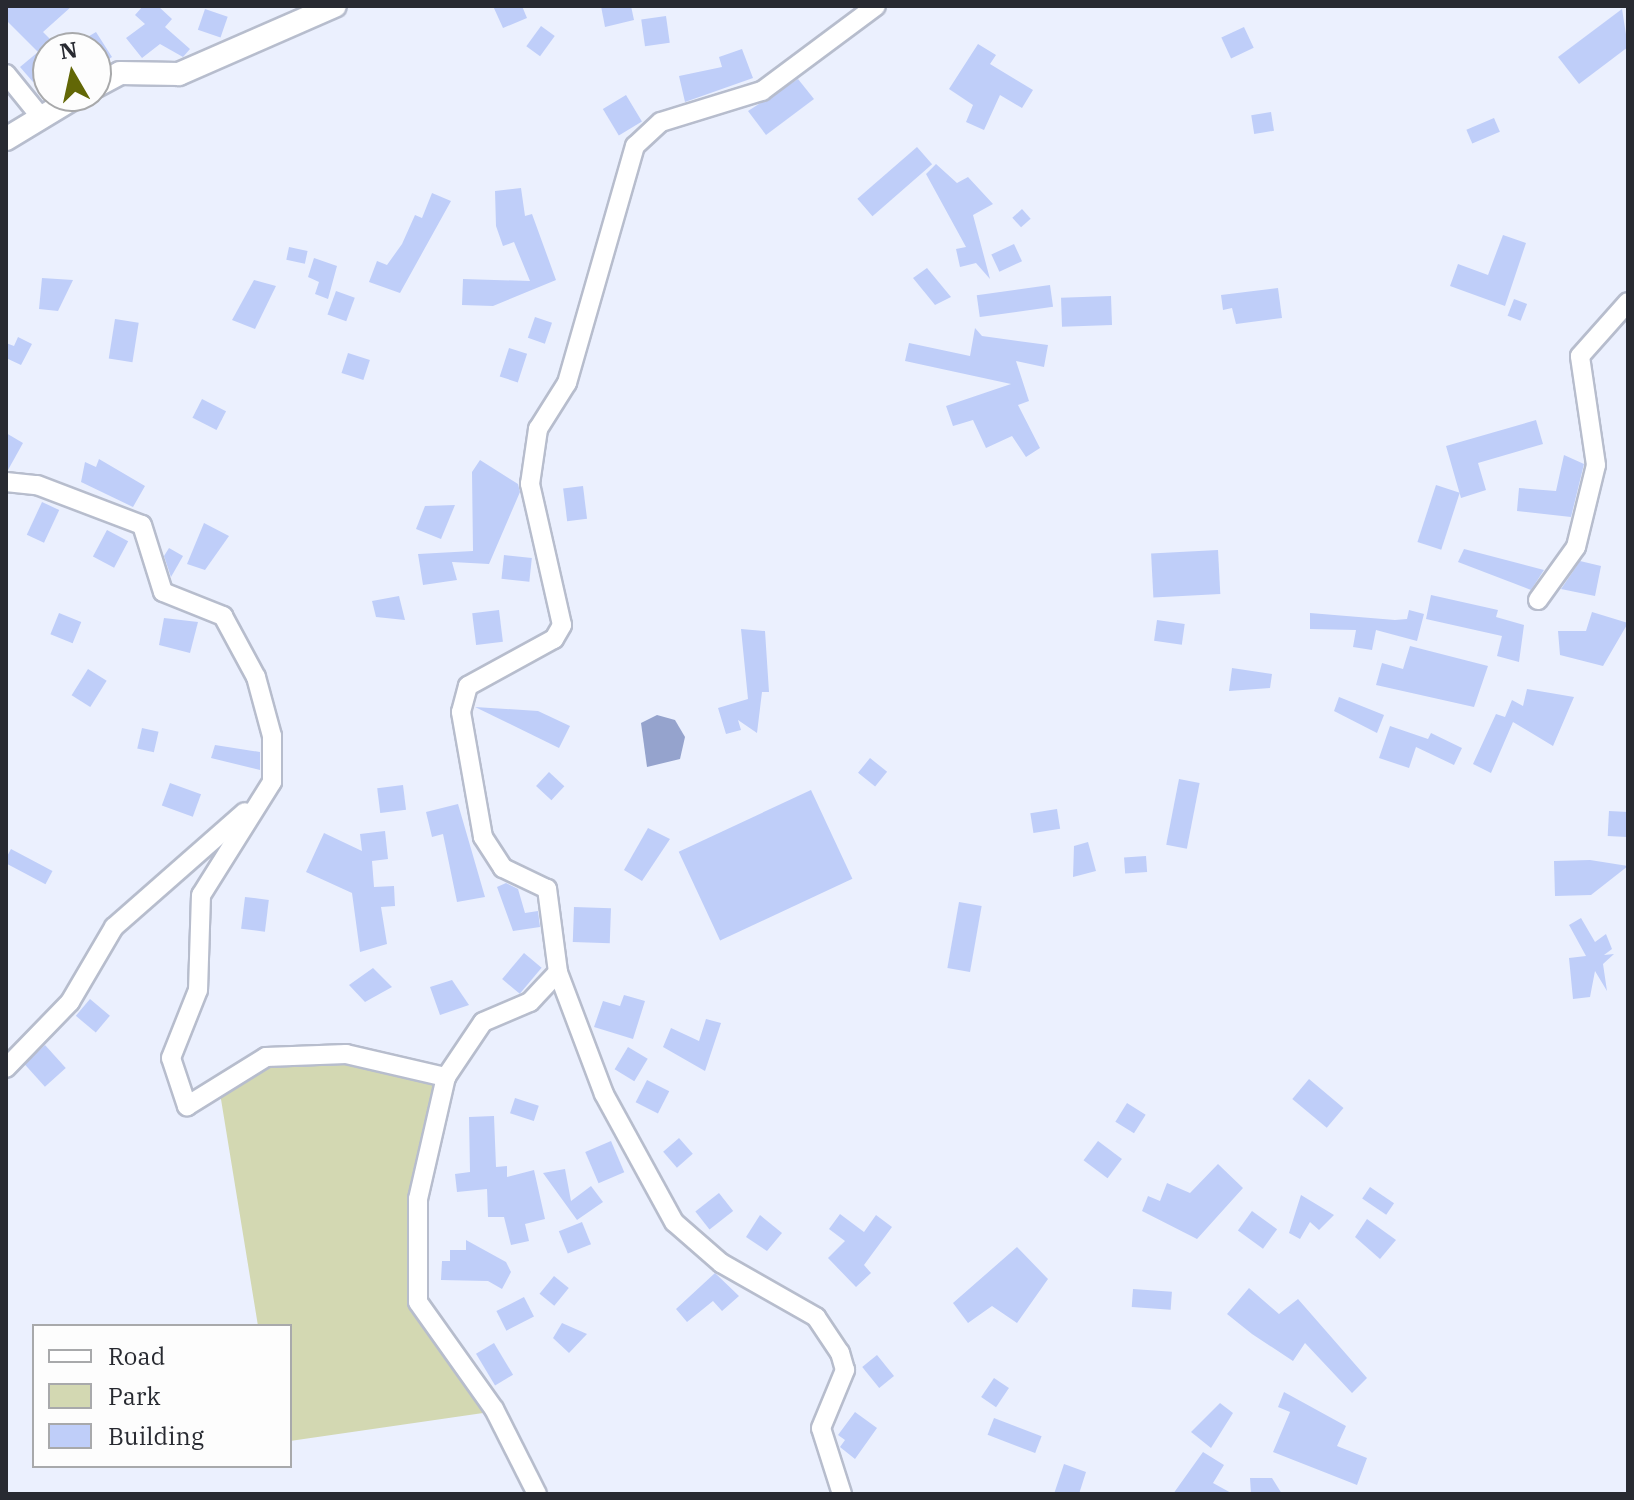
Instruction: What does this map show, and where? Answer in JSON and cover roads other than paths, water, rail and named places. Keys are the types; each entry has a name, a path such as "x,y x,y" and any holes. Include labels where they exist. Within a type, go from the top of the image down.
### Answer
{"street":[{"path":"112,77 120,73 179,74 335,6"},
{"path":"842,1494 821,1428 845,1370 840,1353 816,1317 721,1263 674,1222 604,1094 558,972 547,889 503,868 483,837 461,712 468,686 554,639 562,625 530,484 538,429 567,383 635,146 661,122 762,91 876,6"},
{"path":"6,74 40,116"},
{"path":"6,139 47,112"},
{"path":"1538,600 1576,547 1596,465 1580,356 1628,302"},
{"path":"6,482 37,485 142,525 163,592 234,627 272,736 272,782 251,806 114,927 70,1002 6,1068"},
{"path":"251,806 201,895 198,990 171,1058 187,1106 266,1057 346,1054 446,1077"},
{"path":"537,1494 494,1409 418,1302 418,1199 446,1077 483,1022 530,1002 558,972"}],"water":[{"path":"657,715 675,720 685,737 680,759 647,767 641,723"}]}
